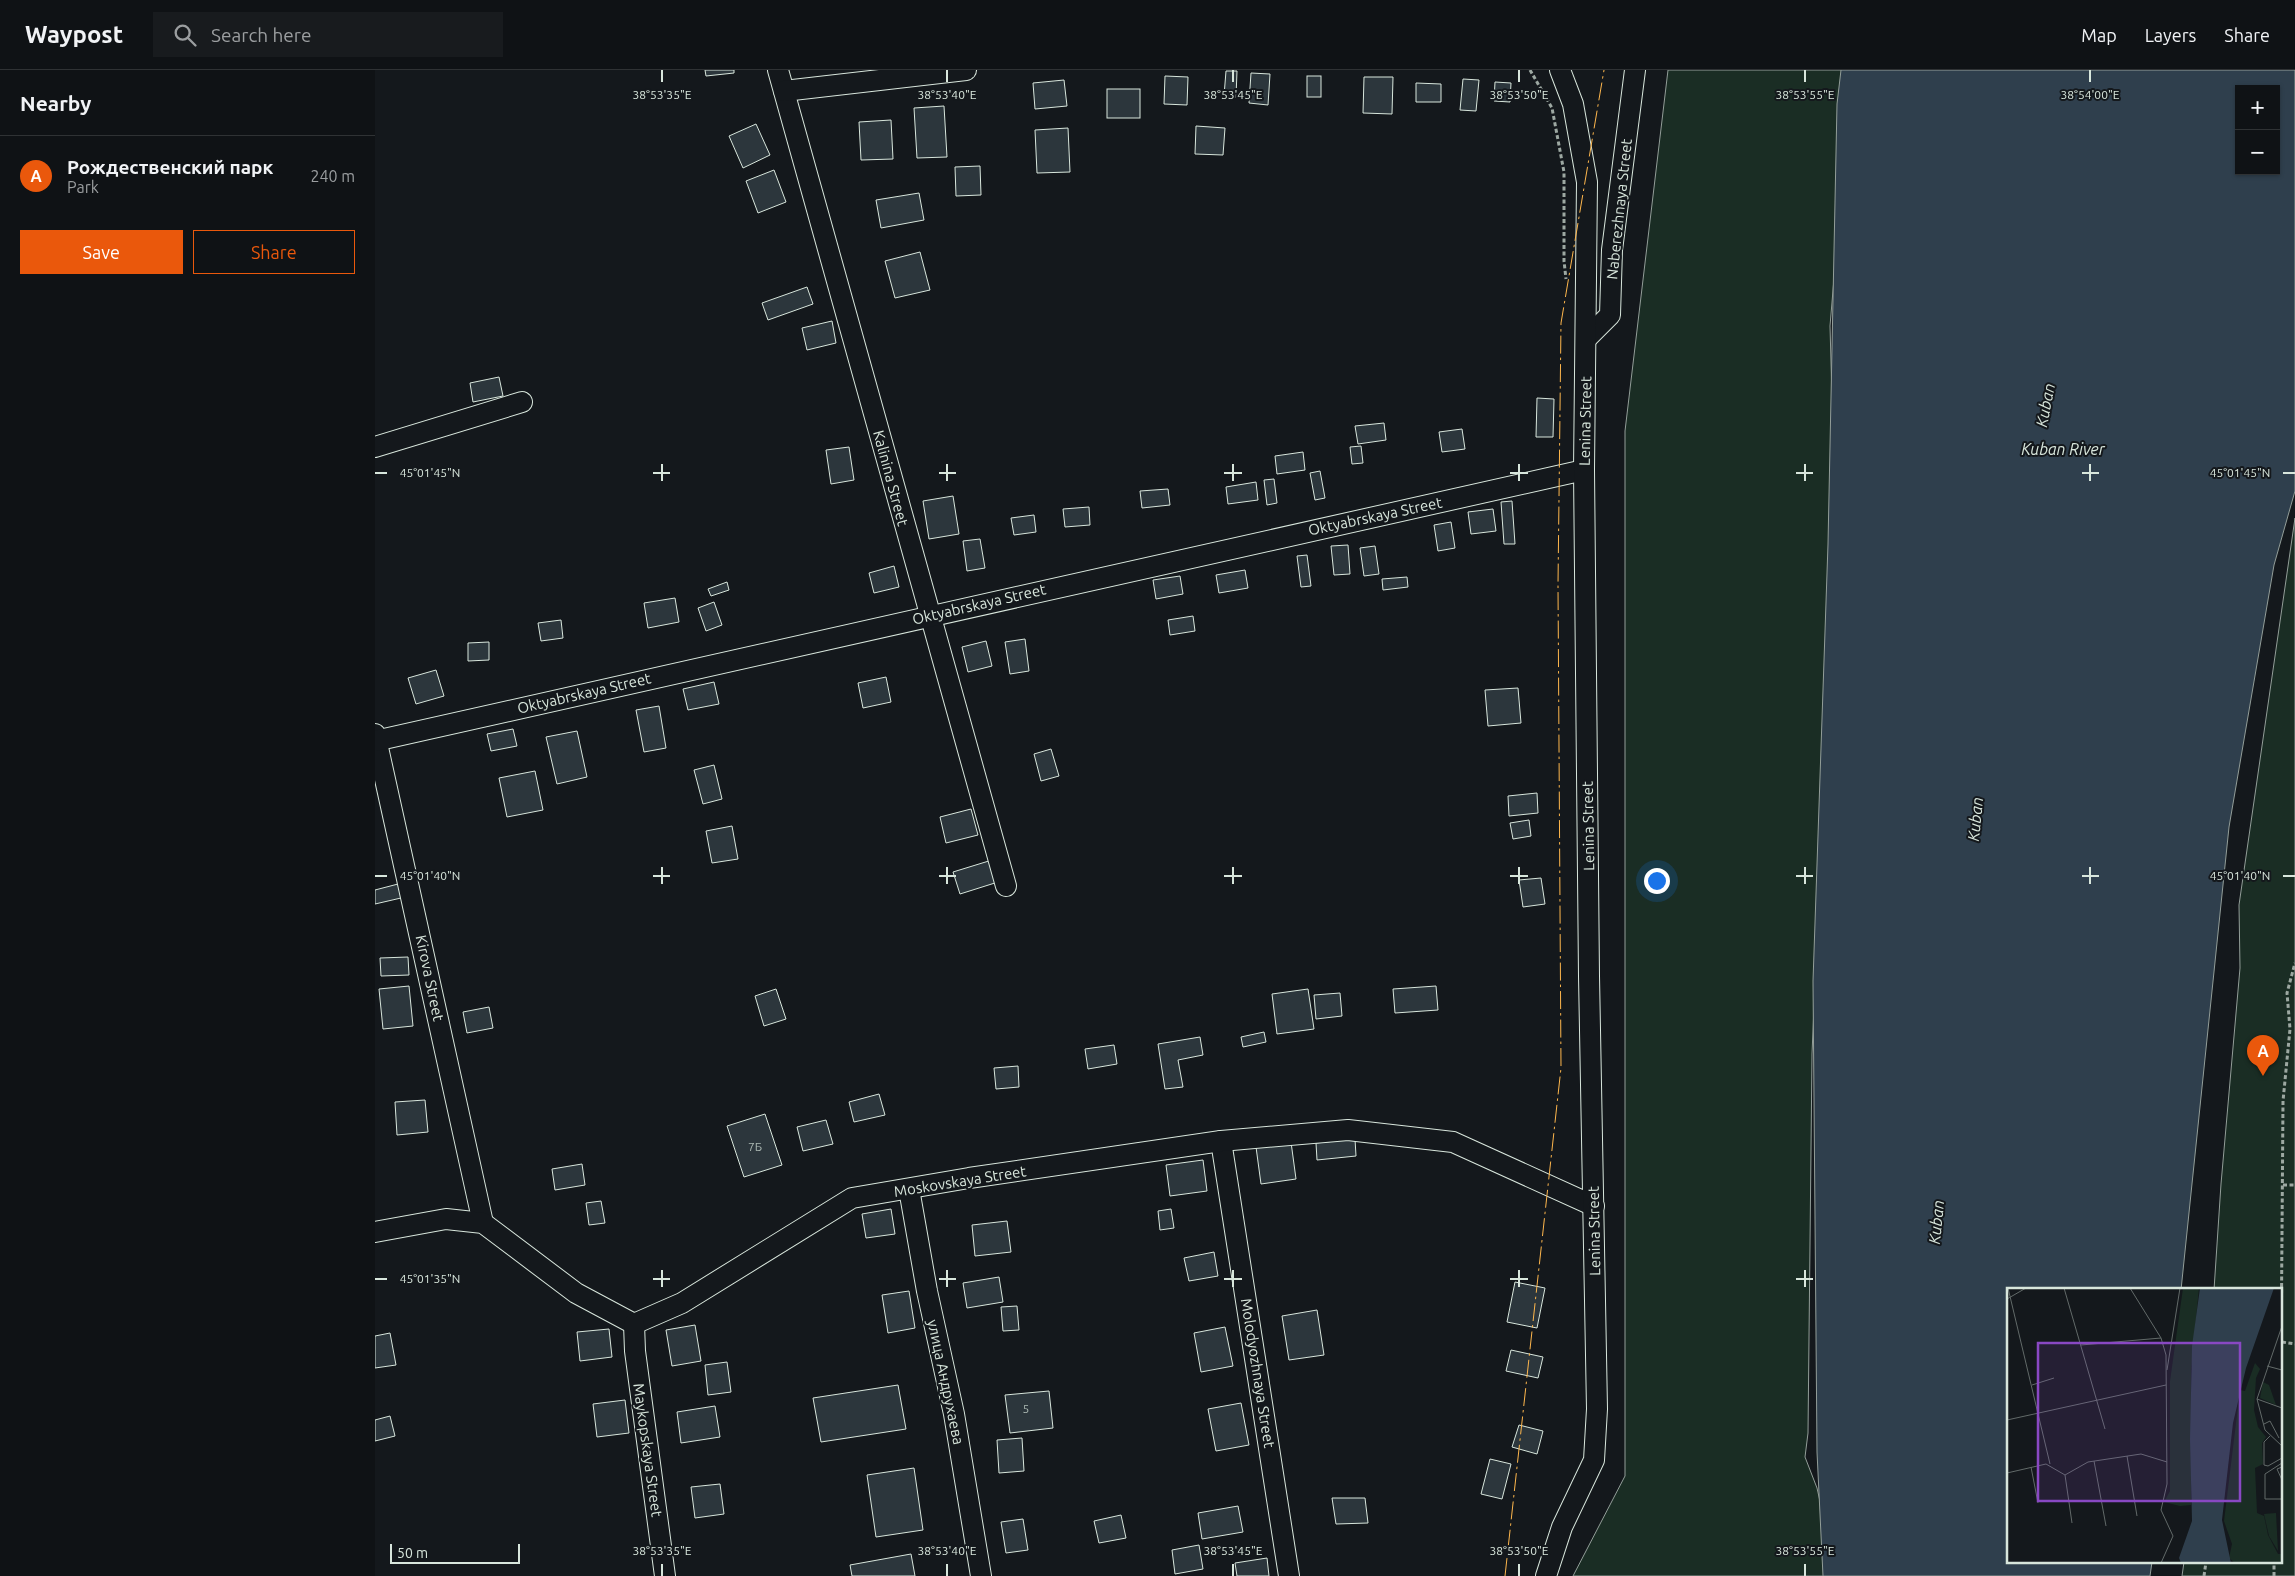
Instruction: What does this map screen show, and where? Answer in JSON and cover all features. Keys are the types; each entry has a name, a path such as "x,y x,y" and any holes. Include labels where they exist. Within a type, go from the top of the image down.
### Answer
{"street":[{"name":"Kalinina Street","path":"777,70 1006,886"},
{"path":"784,91 966,70"},
{"name":"Lenina Street","path":"1546,1576 1562,1527 1594,1460 1597,1409 1589,976 1584,470 1587,182 1573,104 1560,70"},
{"name":"Naberezhnaya Street","path":"1586,339 1610,315 1612,250 1635,70"},
{"path":"375,447 522,402"},
{"name":"Oktyabrskaya Street","path":"375,738 1584,470"},
{"name":"Kirova Street","path":"375,738 483,1223"},
{"name":"Moskovskaya Street","path":"634,1324 682,1303 852,1198 1221,1141 1348,1130 1453,1142 1594,1206"},
{"name":"Molodyozhnaya Street","path":"1221,1141 1289,1576"},
{"name":"улица Андрухаева","path":"909,1189 927,1291 954,1414 981,1576"},
{"path":"375,1232 446,1219 483,1223 576,1293 634,1324"},
{"name":"Maykopskaya Street","path":"634,1324 635,1351 665,1576"}],"path":[{"path":"1530,70 1552,108 1564,172 1564,261 1566,280"},
{"path":"2282,1288 2283,1101 2290,1029 2287,993 2295,963"},
{"path":"2283,1185 2295,1185"}],"green space":[{"path":"1668,70 1843,70 1839,219 1830,326 1835,506 1812,1054 1808,1433 1805,1457 1817,1488 1824,1519 1830,1576 1573,1576 1625,1476 1625,431"},
{"path":"2295,518 2295,1576 2182,1576 2184,1564 2283,1564 2283,1288 2214,1288 2221,1184 2240,968 2239,905"}],"water":[{"name":"Kuban River","path":"1841,70 2295,70 2295,491 2274,565 2229,827 2181,1288 2007,1288 2007,1564 2152,1564 2150,1576 1823,1576 1817,1452 1813,981 1828,544 1837,104"}],"building":[{"path":"705,70 734,70 734,73 706,76"},
{"path":"1226,71 1237,71 1236,97 1224,96"},
{"path":"1251,73 1270,74 1268,105 1249,103"},
{"path":"1165,76 1188,77 1187,105 1164,104"},
{"path":"1307,76 1321,76 1321,97 1307,97"},
{"path":"1364,77 1393,77 1392,114 1363,113"},
{"path":"1463,79 1479,80 1476,111 1460,110"},
{"path":"1064,80 1067,106 1035,109 1033,83"},
{"path":"1495,82 1511,83 1510,102 1494,101"},
{"path":"1416,83 1441,84 1441,102 1416,102"},
{"path":"1107,89 1140,89 1140,118 1107,118"},
{"path":"944,106 947,157 917,158 914,108"},
{"path":"891,120 893,159 861,160 859,122"},
{"path":"756,124 770,155 743,168 729,136"},
{"path":"1196,126 1225,128 1223,155 1195,154"},
{"path":"1068,128 1070,172 1037,173 1035,130"},
{"path":"980,166 981,195 956,196 955,167"},
{"path":"774,170 786,202 758,213 746,181"},
{"path":"919,193 924,220 881,228 876,200"},
{"path":"920,252 930,290 895,298 885,261"},
{"path":"807,287 813,304 768,320 762,303"},
{"path":"832,321 836,343 807,350 802,328"},
{"path":"499,377 503,396 473,402 470,383"},
{"path":"1537,398 1554,399 1553,437 1536,437"},
{"path":"1384,423 1386,440 1358,444 1355,426"},
{"path":"1462,429 1465,449 1442,452 1439,432"},
{"path":"1361,446 1363,463 1352,464 1350,447"},
{"path":"849,447 854,480 831,484 826,450"},
{"path":"1303,452 1305,470 1277,474 1275,456"},
{"path":"1320,471 1325,498 1315,500 1310,473"},
{"path":"1274,479 1277,503 1267,505 1264,480"},
{"path":"1256,482 1258,500 1228,504 1226,487"},
{"path":"1168,489 1170,505 1142,508 1140,491"},
{"path":"953,496 959,534 929,539 923,501"},
{"path":"1512,501 1515,544 1504,544 1501,502"},
{"path":"1089,507 1090,525 1065,527 1063,509"},
{"path":"1493,509 1496,531 1471,534 1468,512"},
{"path":"1034,515 1036,532 1014,535 1011,518"},
{"path":"1451,522 1455,548 1438,551 1434,525"},
{"path":"980,539 985,568 967,571 963,541"},
{"path":"1348,545 1350,574 1334,575 1331,546"},
{"path":"1375,546 1379,574 1364,576 1360,548"},
{"path":"1307,555 1311,586 1301,587 1297,556"},
{"path":"894,566 899,587 874,593 869,573"},
{"path":"1245,570 1248,588 1219,593 1216,575"},
{"path":"1180,576 1183,594 1156,599 1153,580"},
{"path":"1407,577 1408,587 1383,590 1382,579"},
{"path":"727,582 729,590 711,596 708,589"},
{"path":"675,598 679,622 648,628 644,603"},
{"path":"714,602 722,625 706,631 698,608"},
{"path":"1193,616 1195,631 1170,635 1168,620"},
{"path":"561,620 563,638 541,641 538,623"},
{"path":"1025,639 1029,671 1010,674 1005,642"},
{"path":"986,641 992,666 968,672 962,647"},
{"path":"489,642 489,660 468,661 468,643"},
{"path":"436,670 444,696 416,704 408,678"},
{"path":"886,677 891,702 863,708 858,683"},
{"path":"714,682 719,704 688,710 683,689"},
{"path":"1518,688 1521,723 1488,726 1485,690"},
{"path":"659,706 666,748 644,752 636,710"},
{"path":"513,729 517,746 491,751 487,734"},
{"path":"577,731 587,777 557,784 546,737"},
{"path":"1051,749 1059,776 1041,781 1034,754"},
{"path":"714,765 722,799 703,804 694,770"},
{"path":"535,771 543,810 507,817 499,778"},
{"path":"1537,793 1538,813 1509,816 1508,796"},
{"path":"971,809 978,835 946,843 940,817"},
{"path":"1529,820 1531,836 1513,839 1510,823"},
{"path":"732,826 738,859 712,863 706,831"},
{"path":"992,860 998,882 960,894 953,872"},
{"path":"1541,878 1545,904 1523,907 1519,880"},
{"path":"398,884 401,898 375,904 375,890"},
{"path":"408,957 409,975 381,976 380,958"},
{"path":"409,986 413,1026 383,1029 379,989"},
{"path":"1436,986 1438,1010 1395,1013 1393,989"},
{"path":"776,989 786,1019 764,1026 755,996"},
{"path":"1308,989 1314,1029 1277,1034 1272,994"},
{"path":"1340,993 1342,1016 1316,1019 1314,995"},
{"path":"489,1007 493,1028 467,1033 463,1012"},
{"path":"1264,1032 1266,1042 1243,1047 1241,1037"},
{"path":"1200,1037 1203,1055 1178,1060 1183,1087 1165,1089 1158,1044"},
{"path":"1114,1045 1117,1064 1088,1069 1085,1049"},
{"path":"1018,1066 1019,1087 996,1089 994,1068"},
{"path":"879,1094 885,1115 854,1122 849,1102"},
{"path":"425,1100 428,1132 397,1135 395,1102"},
{"path":"765,1114 782,1165 744,1177 727,1126"},
{"path":"826,1120 833,1144 803,1151 797,1127"},
{"path":"1355,1139 1356,1156 1317,1160 1316,1143"},
{"path":"1291,1142 1296,1179 1261,1184 1256,1147"},
{"path":"1203,1160 1207,1191 1170,1196 1166,1165"},
{"path":"582,1164 585,1185 555,1190 552,1169"},
{"path":"601,1201 605,1223 589,1225 586,1203"},
{"path":"891,1209 895,1234 866,1238 862,1214"},
{"path":"1171,1209 1174,1228 1160,1230 1158,1211"},
{"path":"1007,1221 1011,1252 975,1256 972,1225"},
{"path":"1214,1252 1218,1276 1189,1281 1184,1258"},
{"path":"999,1277 1003,1302 967,1308 963,1283"},
{"path":"1515,1282 1545,1288 1537,1328 1507,1322"},
{"path":"909,1291 915,1328 888,1333 882,1295"},
{"path":"1017,1306 1019,1330 1003,1331 1001,1307"},
{"path":"1317,1310 1324,1355 1289,1360 1282,1316"},
{"path":"695,1325 701,1361 672,1366 666,1330"},
{"path":"1225,1327 1233,1366 1201,1372 1194,1333"},
{"path":"609,1329 612,1357 580,1361 577,1332"},
{"path":"390,1333 396,1365 375,1368 375,1336"},
{"path":"1511,1350 1543,1357 1538,1378 1506,1371"},
{"path":"727,1362 731,1392 708,1395 705,1365"},
{"path":"898,1385 906,1429 821,1442 813,1398"},
{"path":"1049,1391 1053,1428 1010,1433 1005,1395"},
{"path":"625,1400 629,1433 597,1437 593,1404"},
{"path":"1241,1403 1249,1445 1216,1451 1208,1409"},
{"path":"715,1406 720,1437 681,1443 677,1412"},
{"path":"390,1416 395,1436 375,1441 375,1420"},
{"path":"1519,1425 1543,1431 1537,1454 1512,1447"},
{"path":"1022,1438 1024,1471 999,1473 997,1440"},
{"path":"1490,1459 1511,1464 1502,1499 1481,1494"},
{"path":"914,1468 923,1530 876,1537 867,1475"},
{"path":"720,1484 724,1514 695,1518 691,1487"},
{"path":"1332,1498 1365,1498 1368,1523 1336,1524"},
{"path":"1238,1506 1243,1532 1202,1539 1198,1513"},
{"path":"1121,1515 1126,1538 1099,1543 1094,1521"},
{"path":"1023,1519 1028,1550 1006,1553 1001,1522"},
{"path":"1199,1545 1203,1569 1175,1574 1172,1550"},
{"path":"911,1554 915,1576 852,1576 850,1565"},
{"path":"1267,1558 1269,1576 1237,1576 1235,1563"}],"power":[{"path":"1505,1576 1561,1068 1558,585 1561,323 1604,70"}],"place":[{"name":"Рождественский парк","path":"2263,1076"}],"water label":[{"name":"Kuban","path":"2045,405"},
{"name":"Kuban","path":"1975,819"},
{"name":"Kuban","path":"1936,1222"}]}
